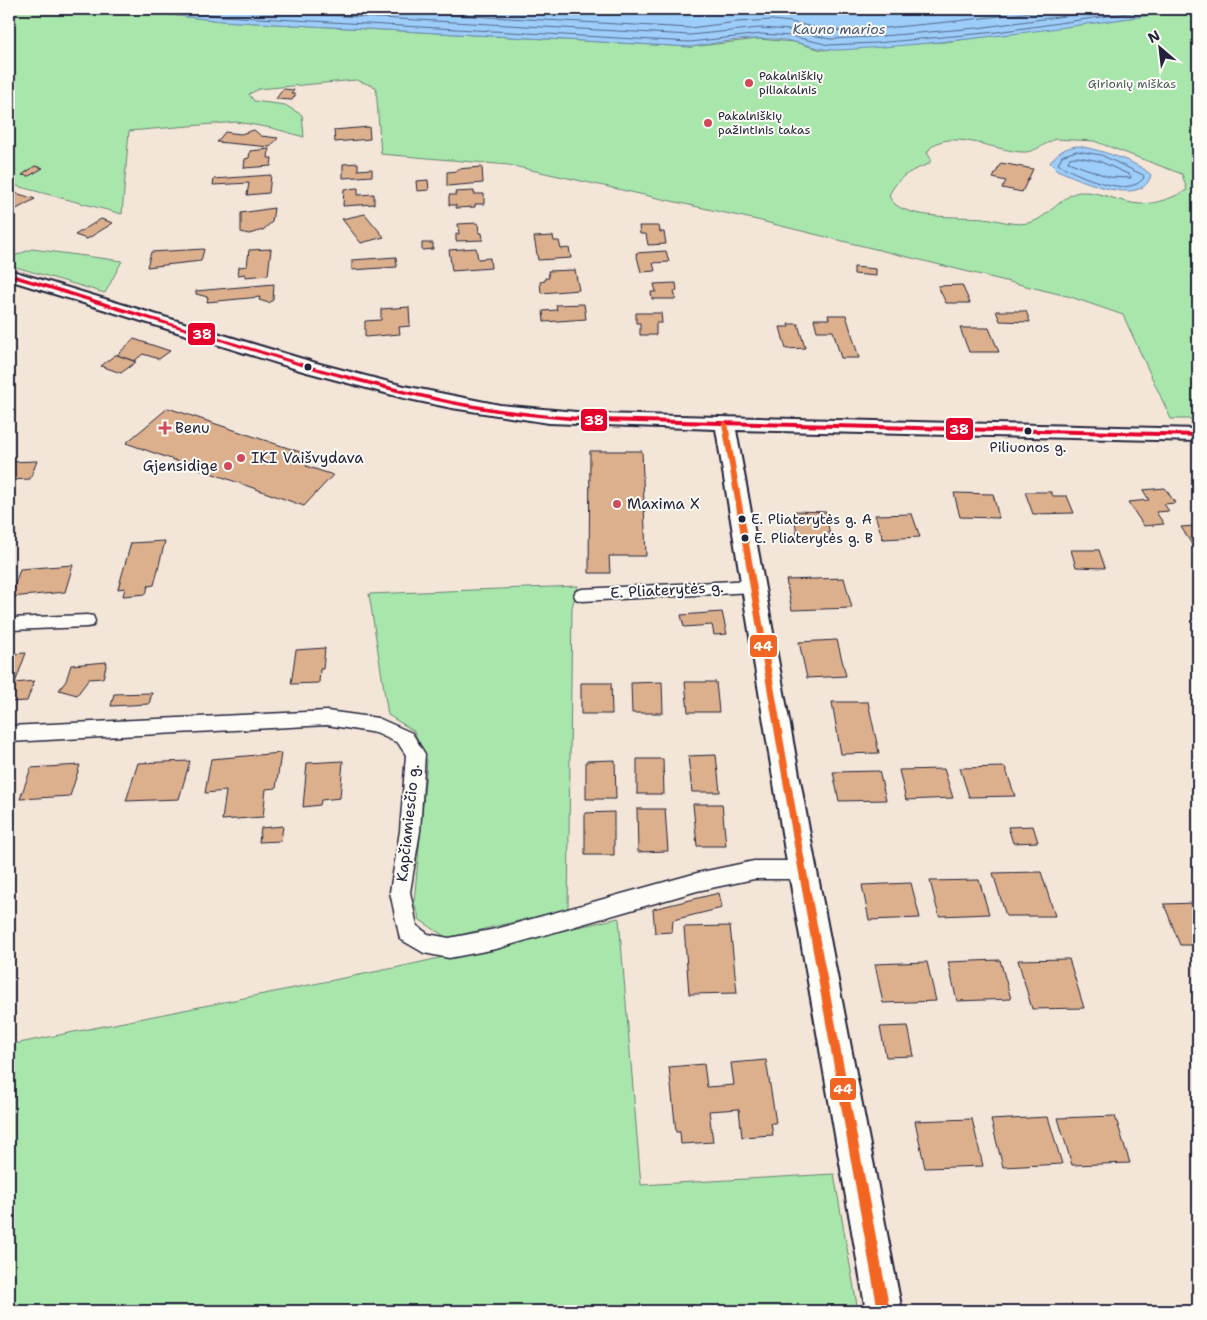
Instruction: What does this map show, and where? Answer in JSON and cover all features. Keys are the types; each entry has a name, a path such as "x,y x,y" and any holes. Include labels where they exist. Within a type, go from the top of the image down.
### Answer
{"main road":[{"path":"9,275 313,368 429,399 514,414 572,419 725,424 1198,435"},
{"path":"725,424 803,870 884,1311"}],"street":[{"name":"E. Pliaterytės g.","path":"582,595 753,586"},
{"path":"9,624 87,621"},
{"name":"Kapčiamiesčio g.","path":"9,734 327,718 378,726 405,738 416,754 410,831 400,892 408,932 424,944 449,948 496,940 697,882 754,870 803,870"}],"green space":[{"name":"Girionių miškas","path":"9,9 120,9 222,21 691,47 758,39 794,42 822,50 944,42 1198,9 1198,419 1171,419 1123,315 1071,297 757,220 509,165 381,154 376,87 356,80 259,89 249,94 254,101 285,105 302,115 304,137 272,128 237,122 129,131 122,214 9,184","holes":["1055,139 1094,141 1182,174 1187,190 1164,200 1140,204 1125,202 1095,193 1074,193 1038,219 1020,224 984,218 931,216 916,213 894,203 889,195 905,175 929,164 931,159 927,153 935,144 945,140 973,142 1026,152 1037,149"]},
{"path":"32,249 122,261 105,293 9,265 9,258"},
{"path":"578,586 572,607 568,909 447,938 420,920 414,903 427,761 414,731 388,715 369,594"},
{"path":"619,918 641,1185 834,1174 858,1311 9,1311 9,1045 399,967"}],"water":[{"name":"Kauno marios","path":"120,9 1189,9 1015,34 840,50 773,39 738,40 691,47 222,21"},
{"path":"1077,146 1127,161 1137,165 1151,175 1145,185 1135,190 1123,191 1108,189 1079,179 1057,170 1050,163 1062,151"}],"building":[{"path":"283,89 294,90 291,94 296,94 292,100 276,99"},
{"path":"369,127 370,139 335,142 334,130"},
{"path":"254,130 261,136 278,138 270,147 217,142 225,132 241,134"},
{"path":"269,149 268,158 272,158 271,166 244,168 245,159 249,158 250,151"},
{"path":"358,163 358,170 372,169 372,176 343,178 343,164"},
{"path":"1001,163 1033,169 1022,192 1002,188 1006,181 993,178"},
{"path":"35,166 43,168 29,176 22,175"},
{"path":"482,167 483,183 447,186 447,172 457,171 457,169"},
{"path":"271,175 269,193 247,195 249,183 213,185 214,179"},
{"path":"428,180 429,190 417,191 416,181"},
{"path":"358,188 358,195 374,194 374,204 343,206 344,189"},
{"path":"9,191 35,199 9,212"},
{"path":"474,191 474,194 484,194 484,204 475,204 475,207 456,208 456,205 449,205 449,195 456,195 455,192"},
{"path":"274,208 272,222 263,230 249,234 241,232 241,213"},
{"path":"365,214 384,237 361,243 342,219"},
{"path":"101,219 113,223 87,239 75,235"},
{"path":"478,223 479,233 482,233 483,240 456,241 456,234 459,234 458,224"},
{"path":"639,226 659,226 660,232 664,232 666,244 648,245 646,234 640,234"},
{"path":"553,236 554,241 559,241 561,249 569,248 571,258 538,260 534,237"},
{"path":"422,243 433,243 433,249 422,250"},
{"path":"476,248 478,259 490,258 491,268 452,271 449,250"},
{"path":"204,249 201,261 147,267 151,252"},
{"path":"271,249 268,275 245,277 245,274 238,275 239,267 247,266 249,250"},
{"path":"666,251 669,262 653,263 655,271 641,272 636,253"},
{"path":"396,257 397,267 352,270 352,260"},
{"path":"854,267 876,269 876,276 854,274"},
{"path":"575,270 579,290 541,293 540,282 545,281 545,278 549,278 548,271"},
{"path":"676,283 677,291 674,291 676,299 652,299 651,292 656,292 654,284"},
{"path":"274,284 273,300 269,303 259,300 260,297 207,302 208,297 196,294 196,291"},
{"path":"962,285 970,303 946,303 938,286"},
{"path":"584,304 586,319 544,322 543,311 557,310 556,305"},
{"path":"409,307 410,326 399,327 400,334 365,337 365,321 381,320 381,309"},
{"path":"996,311 1026,311 1030,322 1000,321"},
{"path":"636,313 661,313 662,323 656,323 656,335 640,335 640,323 636,323"},
{"path":"828,315 846,315 859,358 841,358 833,331 817,331 814,319 829,319"},
{"path":"788,324 798,324 805,348 786,349 780,327 789,327"},
{"path":"960,328 989,328 999,352 969,352"},
{"path":"134,339 170,351 159,359 143,354 134,361 117,355"},
{"path":"115,355 136,362 121,373 101,366"},
{"name":"IKI Vaišvydava","path":"168,408 315,457 306,466 333,475 304,506 126,443"},
{"name":"Maxima X","path":"590,451 642,451 646,556 609,556 610,573 589,573"},
{"path":"37,461 30,479 9,480 9,462"},
{"path":"1165,488 1175,503 1164,504 1169,511 1156,512 1164,524 1144,526 1128,502 1149,500 1143,490"},
{"path":"1025,492 1051,492 1053,496 1067,496 1074,513 1033,514"},
{"path":"954,493 993,494 999,518 960,517"},
{"path":"794,511 826,512 830,537 797,536"},
{"path":"912,514 920,537 883,539 875,515"},
{"path":"1195,526 1198,531 1198,546 1193,546 1181,527"},
{"path":"165,541 154,585 148,586 146,594 123,596 125,588 118,589 131,543"},
{"path":"1071,550 1099,550 1105,568 1076,567"},
{"path":"73,565 65,592 11,597 20,569"},
{"path":"844,578 852,608 792,610 786,580"},
{"path":"722,612 727,634 714,635 712,625 684,627 681,615"},
{"path":"837,640 846,676 807,678 799,642"},
{"path":"325,648 323,669 320,669 319,683 291,684 296,650"},
{"path":"26,653 15,683 34,681 27,701 9,702 9,654"},
{"path":"107,662 103,678 89,679 77,695 59,690 66,681 71,665"},
{"path":"662,682 663,713 632,713 631,683"},
{"path":"685,682 716,682 719,712 688,712"},
{"path":"581,683 611,683 612,714 581,714"},
{"path":"152,693 149,704 111,706 114,694"},
{"path":"832,702 868,702 879,753 841,754"},
{"path":"281,753 276,788 266,789 263,817 222,820 226,791 205,793 211,759"},
{"path":"716,755 720,792 692,792 688,756"},
{"path":"637,759 663,759 664,794 637,794"},
{"path":"615,760 616,799 586,799 586,761"},
{"path":"190,761 179,799 126,801 138,763"},
{"path":"343,761 340,798 321,800 320,805 303,807 307,763"},
{"path":"80,765 70,796 20,799 31,768"},
{"path":"1005,767 1015,796 969,797 960,768"},
{"path":"944,769 953,798 906,800 899,770"},
{"path":"879,771 886,800 839,801 833,772"},
{"path":"693,804 722,804 726,846 697,846"},
{"path":"637,809 665,809 668,851 638,852"},
{"path":"614,812 614,855 585,855 585,813"},
{"path":"283,826 281,841 259,842 261,828"},
{"path":"1033,826 1038,842 1013,843 1008,827"},
{"path":"1041,872 1055,916 1006,916 993,873"},
{"path":"979,880 989,914 939,916 930,881"},
{"path":"911,883 920,918 869,920 862,885"},
{"path":"719,893 722,908 673,920 672,932 655,933 653,909"},
{"path":"1198,903 1198,945 1180,945 1164,904"},
{"path":"730,926 737,993 689,994 684,927"},
{"path":"1069,959 1084,1008 1032,1009 1018,960"},
{"path":"1000,960 1011,999 957,1001 948,962"},
{"path":"927,962 936,1001 883,1003 875,964"},
{"path":"908,1026 914,1056 886,1057 880,1027"},
{"path":"766,1060 776,1123 771,1123 773,1135 742,1137 739,1109 709,1111 713,1142 681,1144 680,1132 676,1132 669,1067 704,1064 707,1087 734,1085 731,1063"},
{"path":"1115,1116 1130,1163 1072,1165 1058,1118"},
{"path":"1048,1117 1062,1164 1003,1167 991,1120"},
{"path":"972,1119 983,1166 925,1168 915,1121"}],"transit line":[{"name":"38","path":"9,275 309,367 404,392 500,411 598,420 1198,435"},
{"name":"44","path":"725,424 799,851 884,1311"}],"place":[{"name":"Pakalniškių piliakalnis","path":"749,83"},
{"name":"Pakalniškių pažintinis takas","path":"708,123"},
{"name":"Benu","path":"165,428"},
{"name":"Piliuonos g.","path":"1028,431"},
{"name":"IKI Vaišvydava","path":"241,458"},
{"name":"Gjensidige","path":"228,466"},
{"name":"Maxima X","path":"617,504"},
{"name":"E. Pliaterytės g. A","path":"742,519"},
{"name":"E. Pliaterytės g. B","path":"745,538"}]}
